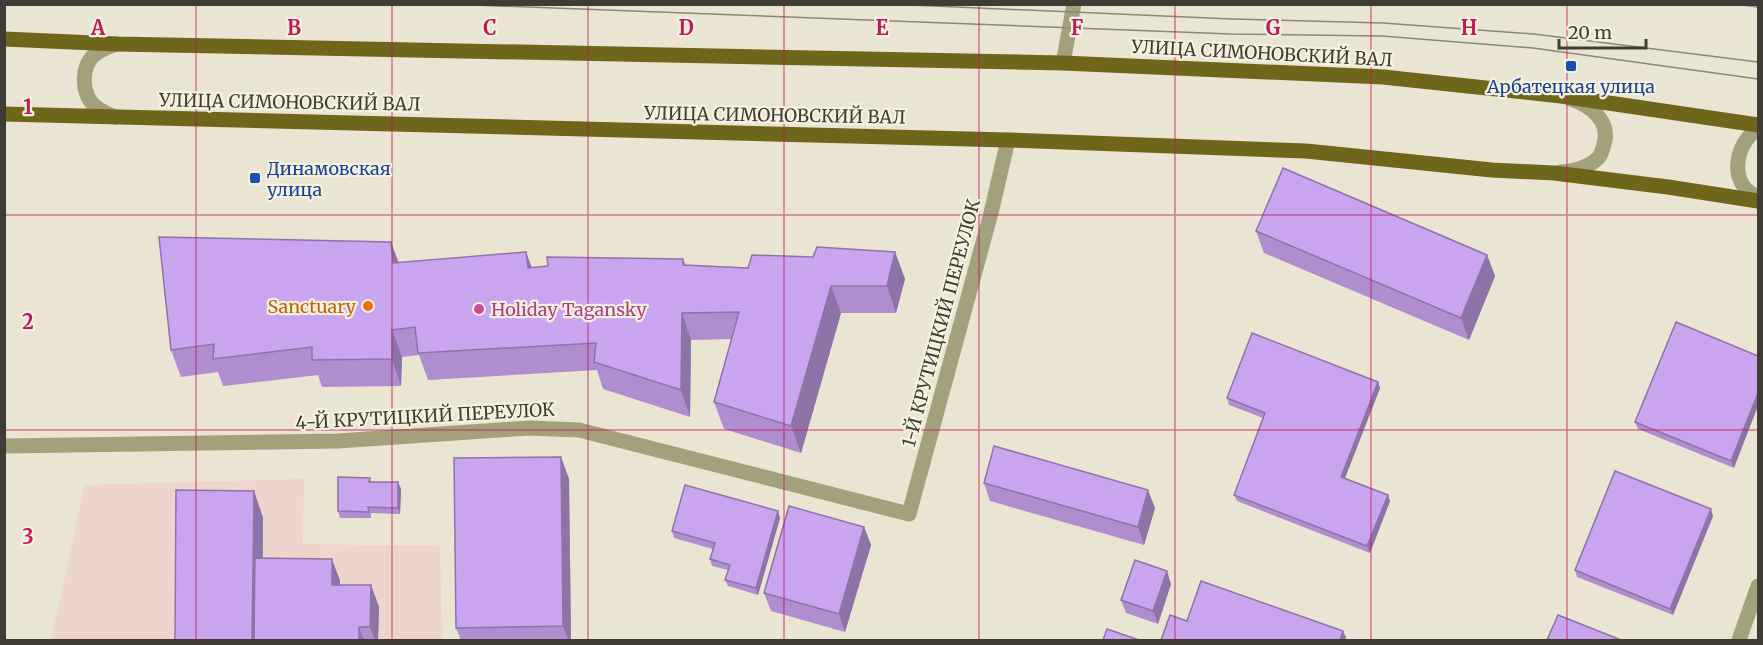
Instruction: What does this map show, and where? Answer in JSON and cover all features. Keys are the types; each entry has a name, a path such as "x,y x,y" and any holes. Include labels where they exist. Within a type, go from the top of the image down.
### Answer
{"main road":[{"name":"УЛИЦА СИМОНОВСКИЙ ВАЛ","path":"4,39 117,44 1063,63 1383,77 1561,96 1758,127"},
{"name":"УЛИЦА СИМОНОВСКИЙ ВАЛ","path":"4,114 1008,140 1306,151 1492,170 1554,173 1758,199"}],"street":[{"path":"1063,63 1074,4"},
{"path":"116,117 102,112 91,102 86,93 85,80 86,68 91,58 102,50 117,44"},
{"path":"1554,173 1575,171 1590,164 1600,155 1606,139 1604,123 1594,112 1581,102 1561,96"},
{"path":"1758,127 1742,144 1738,158 1738,172 1744,185 1758,199"},
{"name":"1-Й КРУТИЦКИЙ ПЕРЕУЛОК","path":"909,514 991,213 1008,140"},
{"name":"4-Й КРУТИЦКИЙ ПЕРЕУЛОК","path":"4,446 338,441 529,428 579,430 909,514"},
{"path":"1738,640 1758,586"}],"shaded area":[{"path":"304,479 303,544 440,546 442,640 51,640 85,485"}],"building":[{"path":"1283,168 1487,255 1461,318 1256,231"},
{"path":"159,237 391,242 393,263 526,252 528,268 548,266 547,257 683,259 683,265 748,268 752,255 813,257 817,247 895,252 887,286 831,286 791,426 714,402 739,312 682,313 681,390 594,362 596,343 418,353 415,327 392,330 392,359 312,360 312,347 213,359 214,344 171,350"},
{"path":"1676,322 1758,356 1758,393 1731,461 1635,422"},
{"path":"1252,333 1378,382 1341,477 1388,495 1367,546 1234,495 1265,413 1227,398"},
{"path":"994,446 1148,490 1138,527 984,483"},
{"path":"561,457 563,626 456,628 454,458"},
{"path":"1615,471 1711,509 1670,609 1575,570"},
{"path":"338,477 370,478 369,482 398,482 398,508 368,507 369,512 338,511"},
{"path":"685,485 778,511 756,588 725,580 730,565 710,559 715,543 672,531"},
{"path":"176,490 254,491 252,640 175,640"},
{"path":"789,506 864,527 839,614 764,593"},
{"path":"255,558 332,559 332,585 371,585 370,627 359,627 359,640 254,640"},
{"path":"1135,560 1167,571 1153,611 1121,600"},
{"path":"1201,581 1343,631 1340,640 1161,640 1170,615 1187,621"},
{"path":"1558,615 1621,640 1547,640"},
{"path":"1107,629 1139,640 1103,640"}],"tram line":[{"path":"448,4 1231,34 1382,36 1533,48 1758,79"},
{"path":"888,4 1383,23 1534,34 1758,62"}],"place":[{"name":"Арбатецкая улица","path":"1571,66"},
{"name":"Динамовская улица","path":"255,178"},
{"name":"Sanctuary","path":"368,306"},
{"name":"Holiday Tagansky","path":"479,309"}]}
